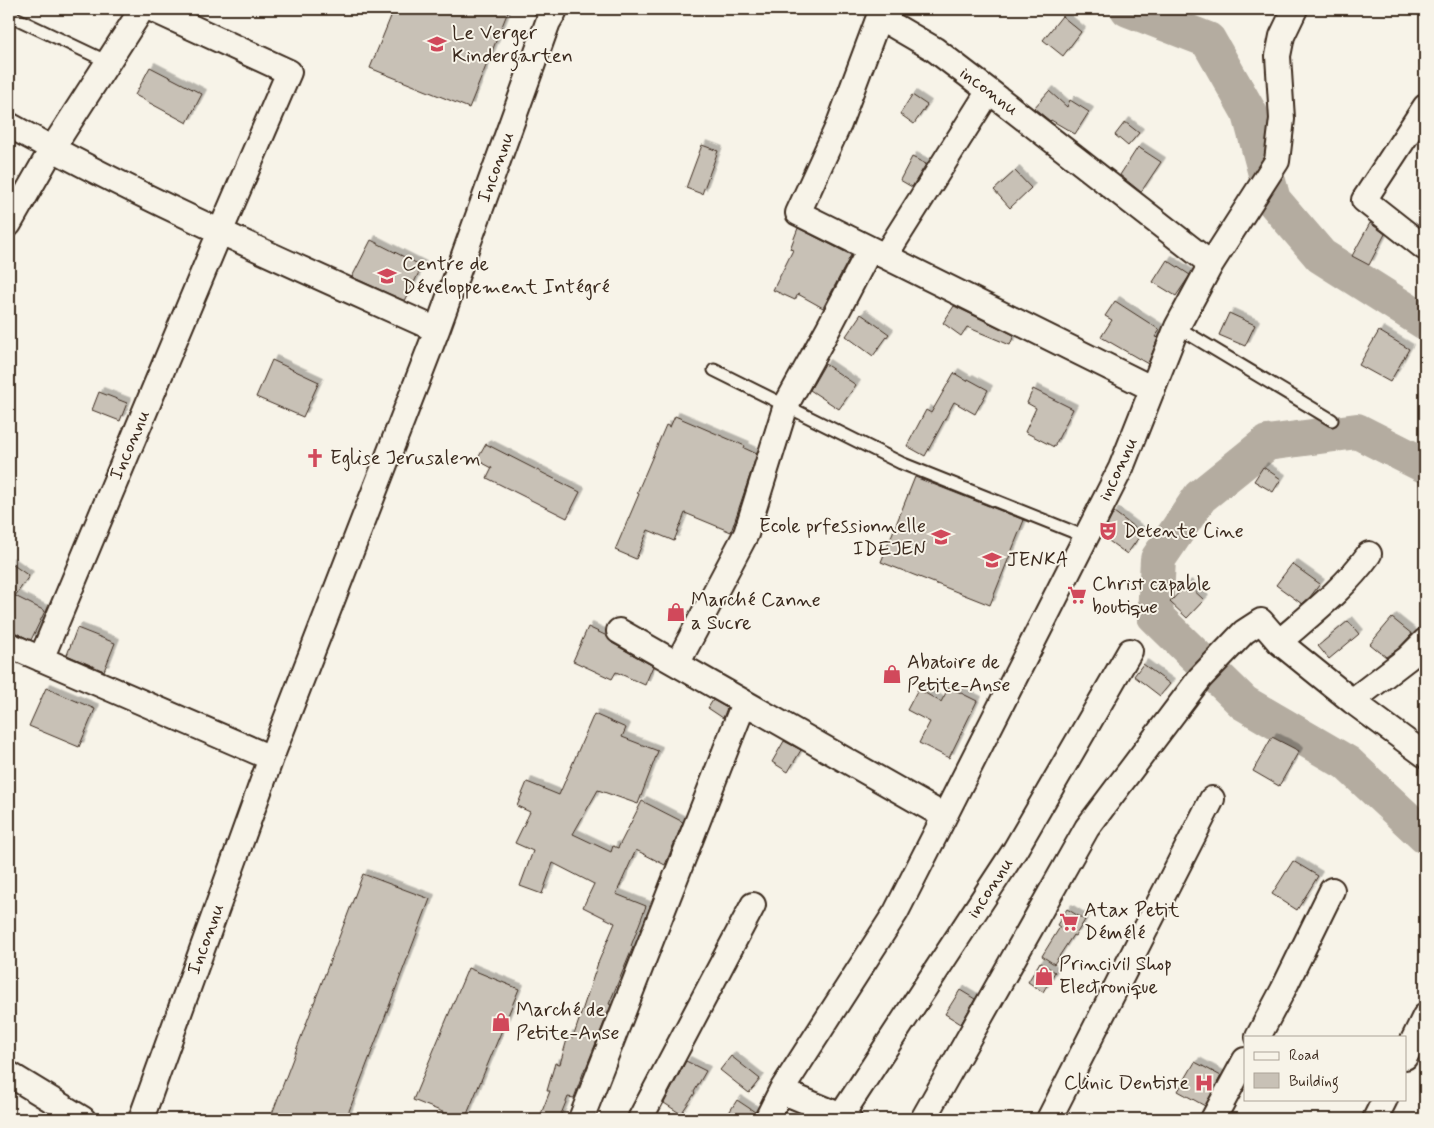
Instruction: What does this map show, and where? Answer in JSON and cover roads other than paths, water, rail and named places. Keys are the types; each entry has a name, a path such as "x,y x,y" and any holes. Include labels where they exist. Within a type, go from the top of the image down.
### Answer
{"street":[{"path":"9,224 52,149 142,9"},
{"name":"Inconnu","path":"40,659 289,72 152,9"},
{"name":"Inconnu","path":"141,1119 271,758 437,330 548,22 554,12 547,9"},
{"name":"inconnu","path":"766,1119 781,1091 896,912 1121,468 1177,327 1211,264 1277,161 1282,119 1278,56 1282,36 1296,9"},
{"path":"882,13 839,124 798,213 1153,388"},
{"name":"inconnu","path":"882,13 934,49 1211,264"},
{"path":"677,664 746,534 786,405 878,252 989,91"},
{"path":"1425,107 1364,200 1425,248"},
{"path":"9,125 52,149 220,232 437,330"},
{"path":"1279,642 1345,584 1357,572 1369,554"},
{"path":"923,1119 1087,828 1200,678 1244,632 1261,621 1279,642 1352,701 1425,755"},
{"path":"619,631 944,816"},
{"path":"1352,701 1408,658 1425,641"},
{"path":"9,646 271,758"},
{"name":"inconnu","path":"843,1118 1015,850 1130,651"},
{"path":"581,1119 744,703"},
{"path":"1049,1119 1212,799"},
{"path":"1259,1036 1332,890"},
{"path":"640,1119 753,905"},
{"path":"1406,1055 1425,1016"},
{"path":"1213,1119 1244,1062"},
{"path":"9,1074 84,1119"},
{"path":"781,1091 843,1118"},
{"path":"1375,1119 1384,1100"}],"lane":[{"path":"9,15 108,62"},
{"path":"1177,327 1332,420"},
{"path":"714,370 901,463 1086,537"}],"waterway":[{"path":"1128,9 1208,40 1250,114 1273,200 1321,256 1425,322"},
{"path":"1425,464 1357,431 1267,443 1200,497 1158,559 1155,616 1244,703 1347,763 1425,836"}],"place":[{"name":"Le Verger Kindergarten","path":"437,44"},
{"name":"Centre de Développement Intégré","path":"387,276"},
{"name":"Eglise Jerusalem","path":"315,458"},
{"name":"Detente Cine","path":"1108,531"},
{"name":"Ecole prfessionnelle IDEJEN","path":"941,537"},
{"name":"JENKA","path":"992,560"},
{"name":"Christ capable boutique","path":"1077,595"},
{"name":"Marché Canne a Sucre","path":"676,612"},
{"name":"Abatoire de Petite-Anse","path":"892,674"},
{"name":"Atax Petit Démélé","path":"1069,922"},
{"name":"Princivil Shop Electronique","path":"1044,976"},
{"name":"Marché de Petite-Anse","path":"501,1022"},
{"name":"Clinic Dentiste","path":"1204,1083"}]}
